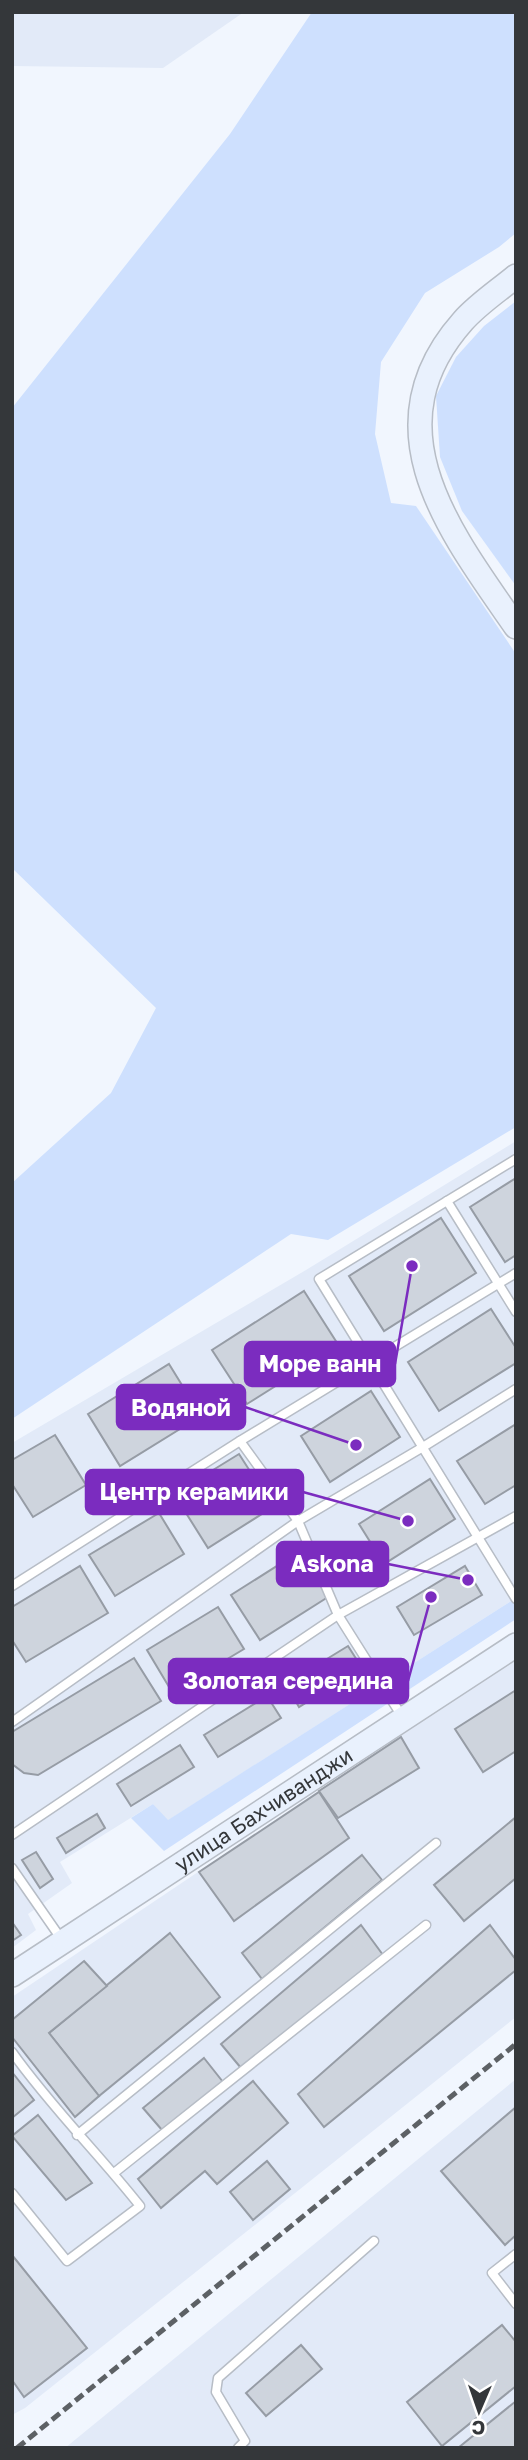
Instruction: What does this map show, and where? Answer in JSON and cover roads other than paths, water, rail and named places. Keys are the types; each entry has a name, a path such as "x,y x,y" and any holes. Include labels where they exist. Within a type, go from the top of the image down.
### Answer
{"main road":[{"path":"516,276 477,307 445,343 433,363 420,403 419,434 424,463 434,493 451,527 516,626"},
{"path":"477,307 516,289"},
{"name":"улица Бахчиванджи","path":"12,1975 516,1645"}],"lane":[{"path":"516,1159 318,1279 516,1599"},
{"path":"447,1201 516,1312"},
{"path":"12,1586 240,1441 516,1273"},
{"path":"12,1710 15,1720 298,1521 516,1389"},
{"path":"240,1441 298,1521 338,1615 404,1719"},
{"path":"12,1835 338,1615 516,1516"},
{"path":"77,2135 436,1843"},
{"path":"12,1868 15,1880 63,1942"},
{"path":"114,2174 426,1926"},
{"path":"12,2052 77,2135 140,2206 67,2261 12,2193"},
{"path":"238,2448 245,2441 216,2392 218,2378 374,2242"},
{"path":"516,2253 492,2273 516,2304"}],"railway":[{"path":"17,2448 516,2044"}],"place":[{"name":"Море ванн","path":"412,1266"},
{"name":"Водяной","path":"356,1445"},
{"name":"Центр керамики","path":"408,1521"},
{"name":"Askona","path":"468,1580"},
{"name":"Золотая середина","path":"431,1597"}]}
